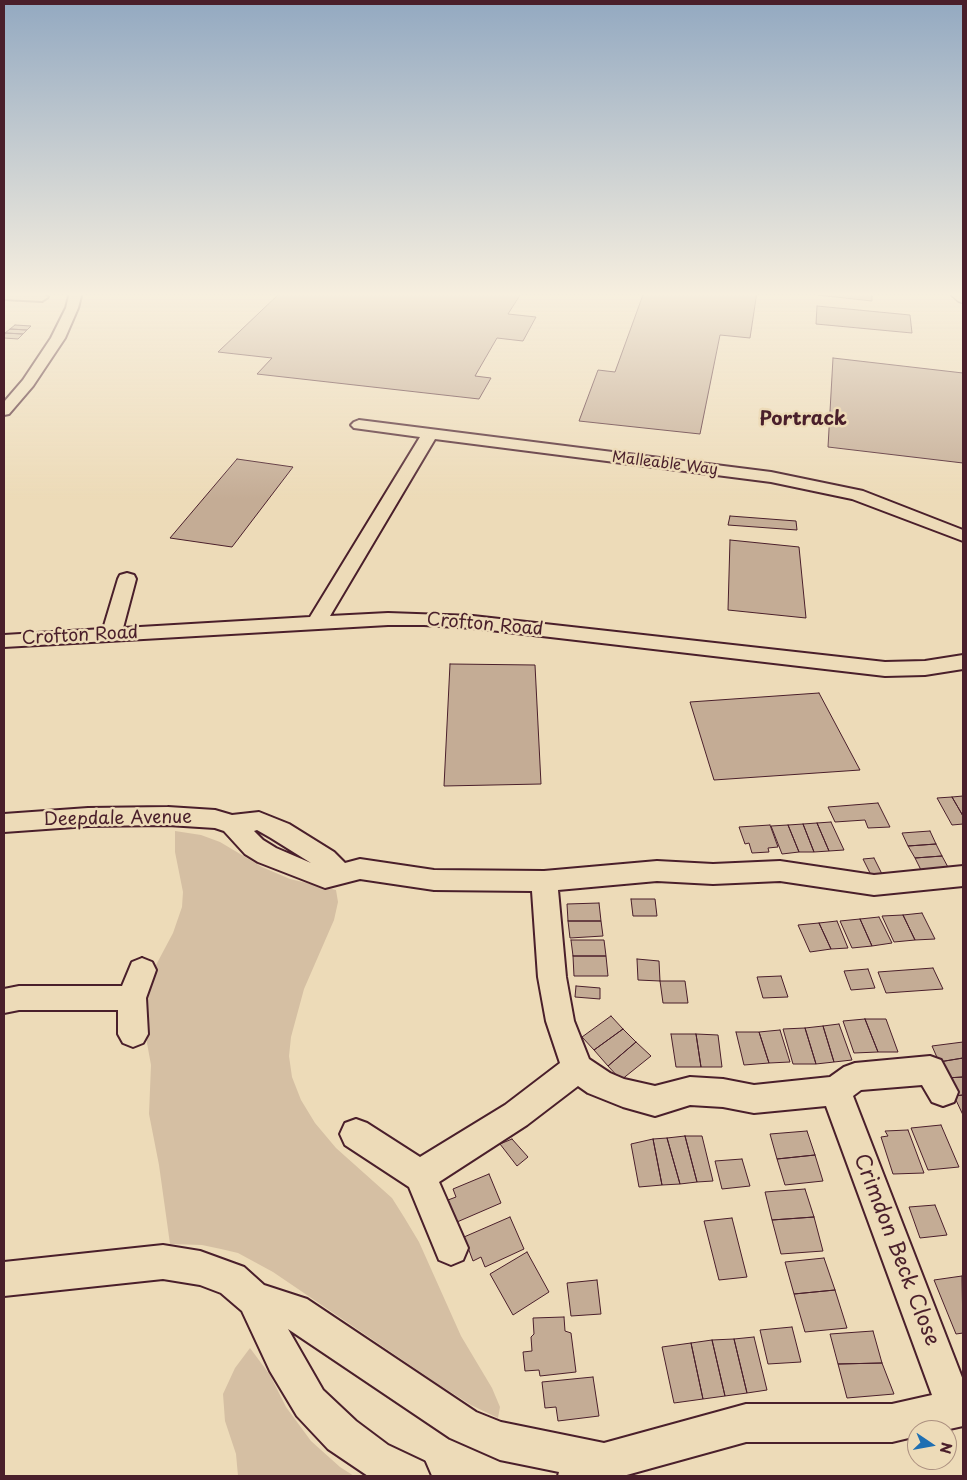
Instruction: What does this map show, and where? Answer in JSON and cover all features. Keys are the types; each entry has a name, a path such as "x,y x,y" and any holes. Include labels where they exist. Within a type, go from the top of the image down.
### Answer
{"street":[{"path":"4,411 28,383 43,361"},
{"path":"11,383 28,383"},
{"name":"Malleable Way","path":"359,425 771,477 857,495 963,536"},
{"path":"316,623 430,434"},
{"path":"111,634 127,579"},
{"name":"Crofton Road","path":"4,641 388,619 473,622 885,669 926,668 963,662"},
{"name":"Deepdale Avenue","path":"4,823 168,816 215,819 232,824 254,847 294,867 325,878 360,869 434,880 544,881"},
{"path":"943,1092 930,1070 855,1076 836,1091 754,1099 724,1093 690,1091 655,1101 624,1093 599,1083 577,1068 560,1021 552,977 544,881 657,871 713,874 780,871 874,885 963,876"},
{"path":"133,1034 132,998 142,970"},
{"path":"4,1001 19,998 132,998"},
{"path":"420,1176 516,1115 577,1068"},
{"name":"Crimdon Beck Close","path":"836,1091 960,1408"},
{"path":"356,1134 420,1176 451,1248"},
{"path":"4,1279 163,1262 200,1268 232,1279 254,1299 283,1358 310,1403 342,1434 374,1459 410,1476"},
{"path":"254,1299 294,1312 463,1424 500,1441 590,1469 746,1423 892,1423 960,1408"}],"shaded area":[{"path":"175,831 201,835 220,842 262,867 290,879 336,890 338,902 334,920 304,989 291,1037 289,1056 292,1077 301,1100 315,1123 336,1148 392,1198 404,1217 419,1242 461,1336 492,1388 500,1407 498,1418 471,1405 273,1272 238,1253 202,1245 170,1244 159,1165 149,1114 151,1065 147,1043 146,999 156,965 173,933 182,907 183,892 175,852"},
{"path":"250,1348 270,1375 286,1407 311,1441 340,1467 354,1476 238,1476 236,1454 225,1421 223,1394 235,1368"}],"building":[{"path":"269,361 484,361 475,376 491,378 479,399 257,374"},
{"path":"619,361 715,361 700,434 579,421 598,370 615,372"},
{"path":"833,361 860,361 963,373 963,463 828,447"},
{"path":"237,459 293,467 232,547 170,538"},
{"path":"730,516 796,521 797,530 728,525"},
{"path":"730,540 799,547 806,618 728,610"},
{"path":"450,664 535,665 541,784 444,786"},
{"path":"819,693 860,770 714,780 690,702"},
{"path":"963,796 963,816 952,797"},
{"path":"952,797 963,816 963,824 952,825 937,798"},
{"path":"878,803 890,827 868,828 865,820 835,822 828,807"},
{"path":"831,822 844,850 829,851 817,823"},
{"path":"817,823 829,851 814,852 803,824"},
{"path":"803,824 814,852 799,852 788,825"},
{"path":"770,825 778,847 768,848 769,852 752,853 749,843 745,844 739,827"},
{"path":"788,825 799,852 782,854 771,826"},
{"path":"930,831 936,844 908,846 902,833"},
{"path":"936,844 942,856 915,858 908,846"},
{"path":"942,856 949,869 922,872 915,858"},
{"path":"874,858 882,874 871,875 863,859"},
{"path":"631,899 655,899 657,916 633,916"},
{"path":"599,903 601,921 568,921 567,904"},
{"path":"922,913 935,939 915,940 903,915"},
{"path":"903,915 915,940 894,942 882,916"},
{"path":"879,917 892,943 872,946 860,919"},
{"path":"860,919 872,946 852,948 840,921"},
{"path":"568,921 601,921 603,936 570,938"},
{"path":"837,921 848,948 831,949 819,923"},
{"path":"819,923 831,949 810,952 798,925"},
{"path":"571,940 604,940 606,956 573,956"},
{"path":"573,956 606,956 608,976 574,976"},
{"path":"637,959 659,961 660,981 638,980"},
{"path":"933,968 943,989 886,993 878,972"},
{"path":"868,969 875,988 851,990 844,971"},
{"path":"781,976 788,997 763,998 757,977"},
{"path":"660,981 685,981 688,1003 663,1003"},
{"path":"576,986 600,988 600,999 575,997"},
{"path":"611,1016 623,1029 594,1050 582,1037"},
{"path":"865,1019 878,1052 854,1053 843,1021"},
{"path":"865,1019 886,1019 898,1052 878,1052"},
{"path":"839,1024 852,1060 834,1062 823,1026"},
{"path":"823,1026 834,1062 816,1064 805,1028"},
{"path":"805,1028 816,1064 793,1064 783,1029"},
{"path":"623,1029 636,1042 608,1066 594,1050"},
{"path":"780,1030 790,1062 769,1063 759,1032"},
{"path":"736,1032 759,1032 769,1063 744,1065"},
{"path":"671,1034 696,1034 701,1067 676,1067"},
{"path":"696,1034 718,1035 722,1067 701,1067"},
{"path":"636,1042 651,1056 621,1080 608,1066"},
{"path":"963,1042 963,1058 939,1062 932,1046"},
{"path":"963,1058 963,1077 946,1078 939,1062"},
{"path":"963,1077 963,1095 954,1096 946,1078"},
{"path":"963,1095 963,1115 954,1096"},
{"path":"941,1125 959,1167 928,1170 911,1128"},
{"path":"908,1130 924,1173 893,1174 881,1137 888,1136 885,1131"},
{"path":"807,1131 815,1155 777,1159 770,1134"},
{"path":"685,1136 702,1136 713,1181 697,1182"},
{"path":"685,1136 697,1182 680,1184 667,1138"},
{"path":"667,1138 680,1184 662,1185 653,1139"},
{"path":"512,1139 528,1157 517,1166 500,1144"},
{"path":"653,1139 662,1185 639,1187 631,1144"},
{"path":"815,1155 823,1181 785,1185 777,1159"},
{"path":"742,1159 750,1186 722,1189 715,1161"},
{"path":"489,1174 501,1203 457,1222 448,1200 456,1197 453,1189"},
{"path":"805,1189 814,1217 772,1220 765,1192"},
{"path":"935,1205 947,1235 920,1238 909,1207"},
{"path":"510,1217 524,1249 485,1267 481,1257 473,1261 464,1237"},
{"path":"814,1217 823,1251 781,1254 772,1220"},
{"path":"732,1218 747,1277 719,1280 704,1221"},
{"path":"527,1252 549,1292 513,1315 490,1274"},
{"path":"824,1258 835,1290 794,1294 785,1262"},
{"path":"962,1276 963,1333 956,1334 934,1280"},
{"path":"597,1280 601,1314 571,1316 567,1283"},
{"path":"835,1290 847,1328 805,1332 794,1294"},
{"path":"564,1317 565,1331 571,1333 576,1372 540,1376 539,1370 525,1371 523,1352 532,1351 533,1318"},
{"path":"792,1327 801,1362 768,1364 760,1330"},
{"path":"873,1331 882,1363 838,1364 830,1334"},
{"path":"754,1337 767,1390 747,1393 734,1339"},
{"path":"734,1339 747,1393 725,1396 712,1340"},
{"path":"712,1340 725,1396 703,1399 691,1343"},
{"path":"691,1343 703,1399 674,1403 662,1347"},
{"path":"882,1363 894,1394 847,1398 838,1364"},
{"path":"593,1377 599,1416 558,1421 556,1407 545,1408 542,1382"}],"district":[{"name":"Portrack","path":"803,420"}]}
